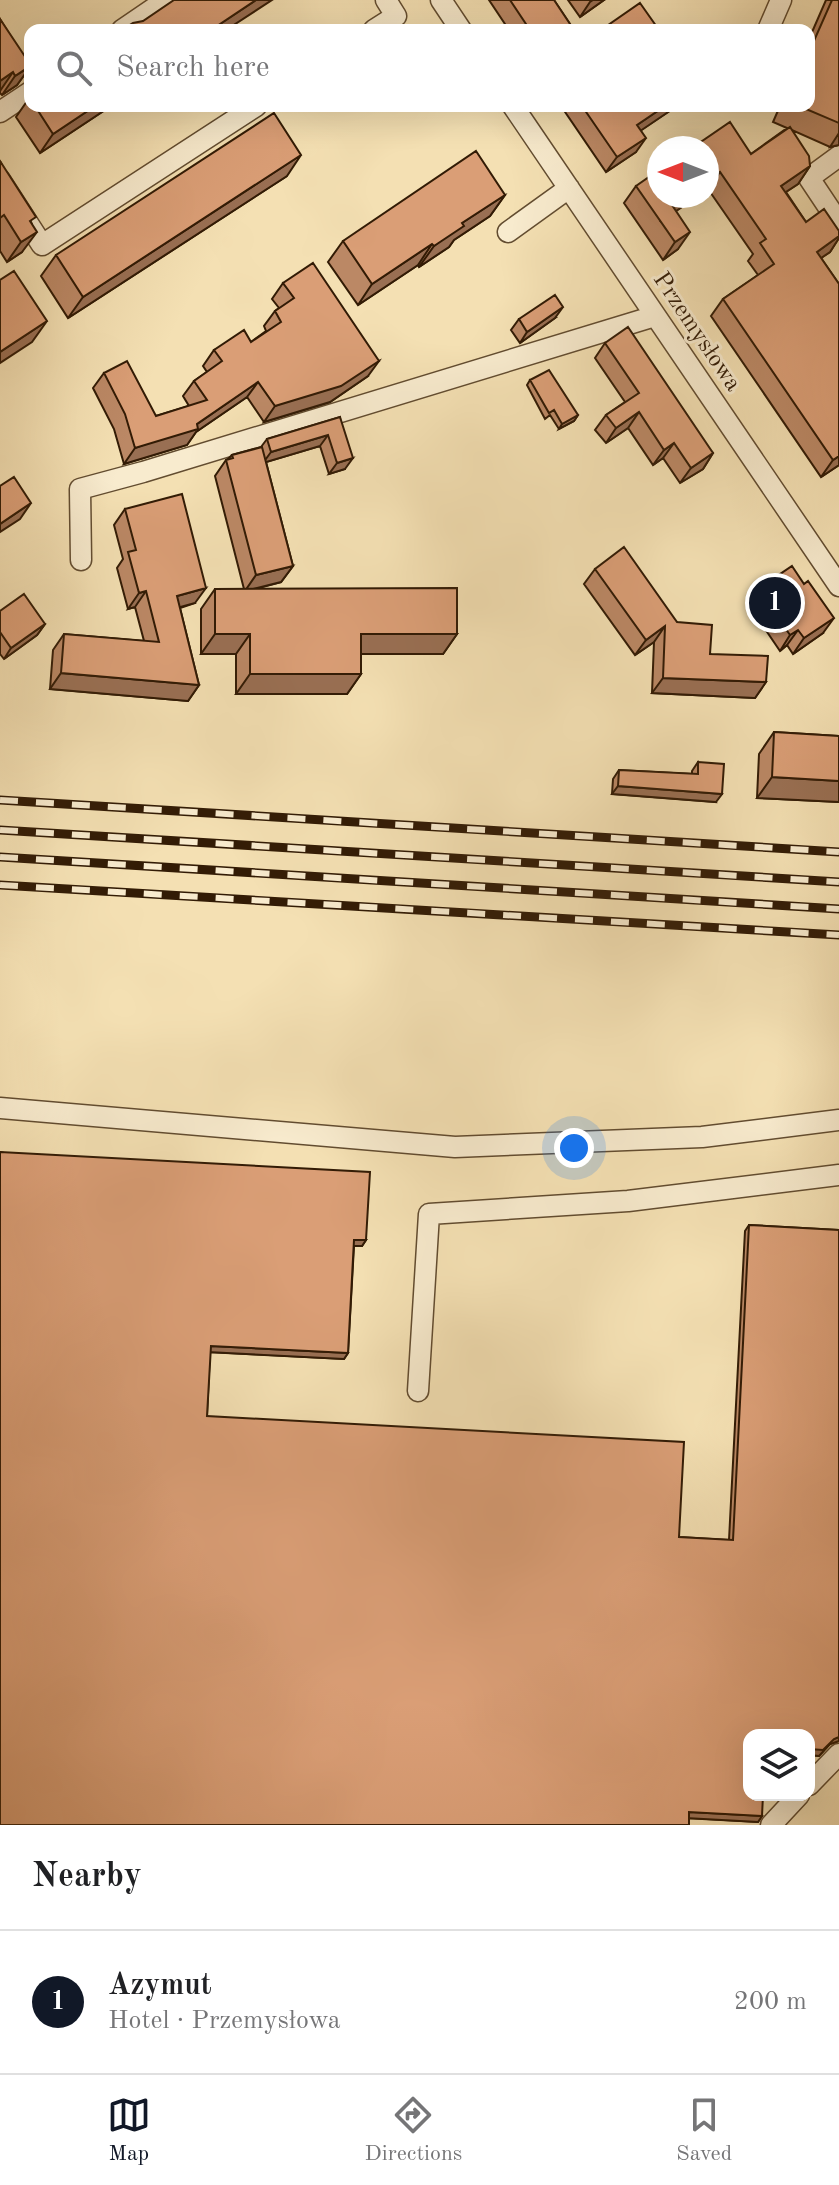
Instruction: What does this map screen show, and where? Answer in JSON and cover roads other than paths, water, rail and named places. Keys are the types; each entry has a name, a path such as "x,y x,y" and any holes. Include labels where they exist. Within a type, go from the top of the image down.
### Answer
{"street":[{"path":"131,24 166,0"},
{"path":"383,24 396,16 386,0"},
{"path":"441,0 457,24"},
{"path":"771,24 781,0"},
{"path":"0,112 24,96"},
{"path":"0,180 42,245 247,112"},
{"name":"Przemysłowa","path":"517,112 839,586"},
{"path":"839,156 809,178 839,223"},
{"path":"508,232 569,188"},
{"path":"81,560 80,489 655,316"},
{"path":"0,1108 455,1147 702,1137 839,1120"},
{"path":"418,1391 429,1214 628,1201 839,1175"},
{"path":"815,1779 839,1754"},
{"path":"771,1825 793,1801"}],"railway":[{"path":"0,800 839,852"},
{"path":"0,830 839,882"},
{"path":"0,857 839,909"},
{"path":"0,885 839,935"}],"place":[{"name":"Azymut","path":"775,603"}]}
